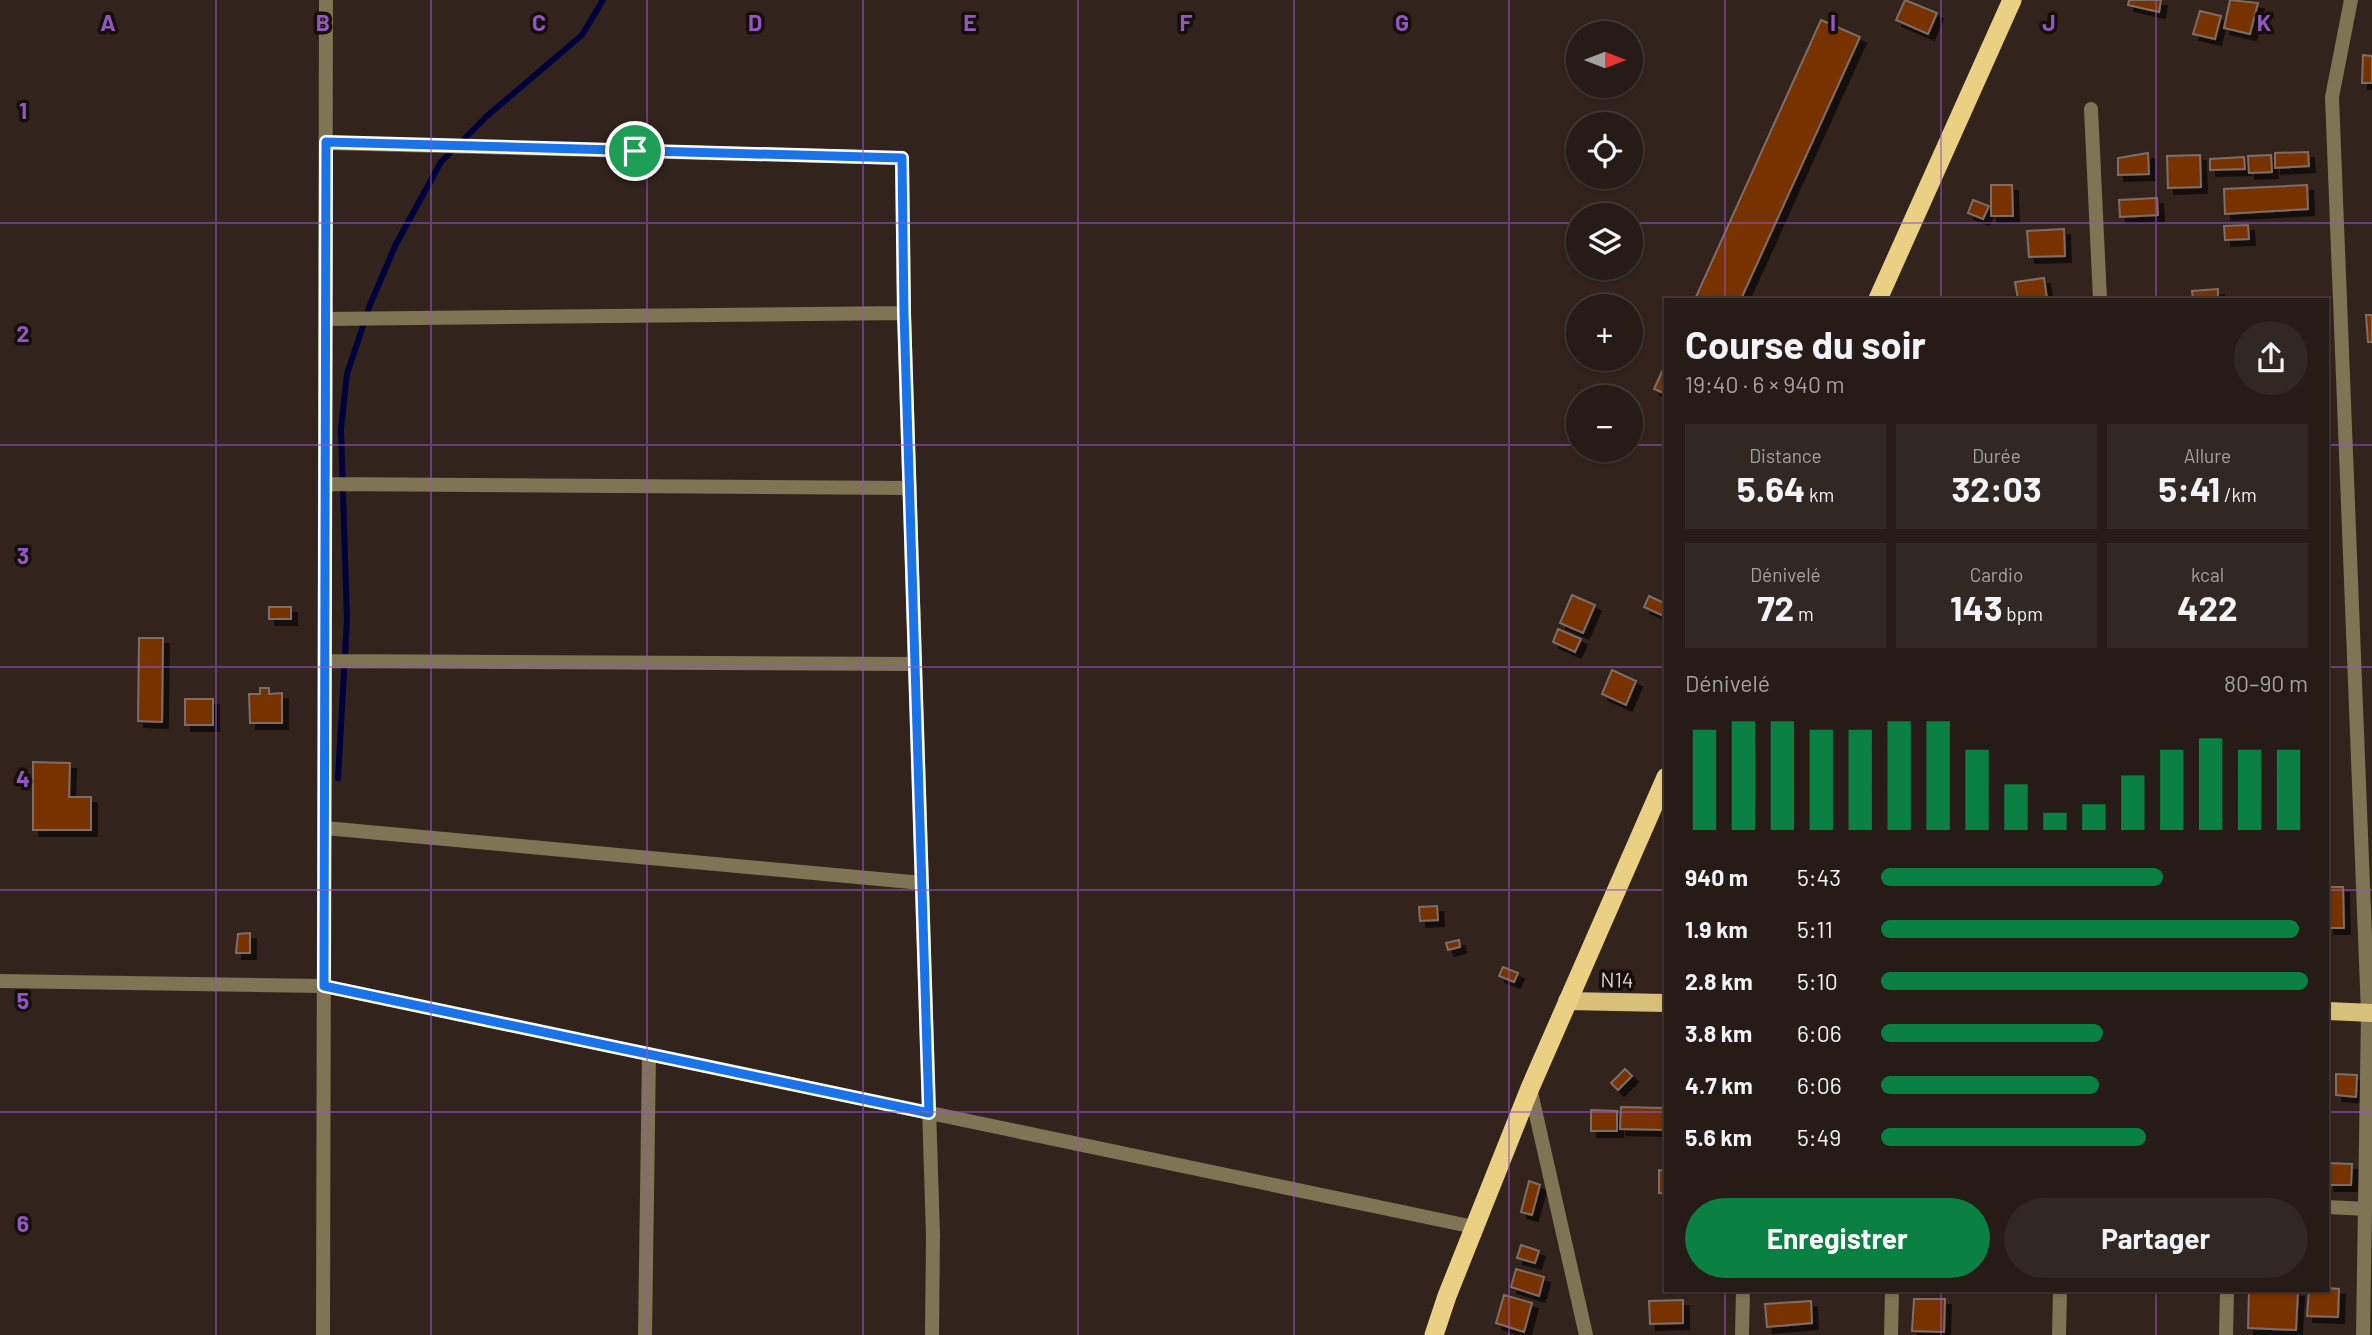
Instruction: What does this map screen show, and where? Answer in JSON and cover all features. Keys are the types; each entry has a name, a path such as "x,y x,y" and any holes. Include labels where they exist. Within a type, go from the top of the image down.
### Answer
{"highway":[{"path":"1878,298 2012,0"},
{"path":"1434,1335 1530,1087 1664,782"}],"main road":[{"name":"N14","path":"1567,1001 1664,1003"},
{"path":"2329,1011 2370,1013"}],"street":[{"path":"323,1335 326,0"},
{"path":"2351,0 2332,97 2370,1013 2363,1335"},
{"path":"2091,109 2100,298"},
{"path":"326,142 902,158 904,313 933,1235 932,1335"},
{"path":"325,319 904,313"},
{"path":"325,484 910,488"},
{"path":"325,661 915,664"},
{"path":"325,828 922,883"},
{"path":"0,981 324,986 1474,1227"},
{"path":"646,1335 649,1054"},
{"path":"1530,1087 1586,1335"},
{"path":"2329,1207 2366,1209"},
{"path":"1742,1335 1743,1292"},
{"path":"1891,1335 1892,1292"},
{"path":"2059,1335 2060,1292"},
{"path":"2226,1335 2227,1292"}],"building":[{"path":"1905,0 1937,13 1928,34 1896,20"},
{"path":"2129,0 2161,0 2159,12 2128,5"},
{"path":"2230,0 2258,3 2250,34 2224,28"},
{"path":"2200,11 2221,16 2215,39 2193,34"},
{"path":"1821,20 1860,37 1741,298 1695,298"},
{"path":"2363,55 2372,56 2372,83 2362,83"},
{"path":"2308,152 2309,166 2275,168 2275,153"},
{"path":"2148,153 2149,174 2118,175 2118,158"},
{"path":"2200,155 2201,187 2168,188 2167,156"},
{"path":"2271,155 2272,172 2249,173 2248,156"},
{"path":"2244,157 2245,169 2210,170 2210,159"},
{"path":"1991,185 2012,185 2013,216 1991,216"},
{"path":"2307,185 2308,209 2225,214 2224,189"},
{"path":"2157,198 2158,215 2120,217 2119,200"},
{"path":"1973,200 1989,206 1983,219 1968,213"},
{"path":"2248,225 2249,239 2225,240 2224,226"},
{"path":"2064,229 2065,256 2029,257 2027,231"},
{"path":"2044,278 2047,298 2018,298 2015,282"},
{"path":"2218,289 2218,298 2193,298 2192,291"},
{"path":"2366,315 2372,315 2372,342 2368,342"},
{"path":"1664,367 1664,393 1654,389"},
{"path":"1572,595 1595,605 1583,633 1560,623"},
{"path":"1649,596 1664,603 1664,616 1644,607"},
{"path":"269,607 291,607 291,619 269,619"},
{"path":"1558,629 1581,639 1575,652 1553,642"},
{"path":"139,638 163,638 162,722 138,721"},
{"path":"1612,670 1636,681 1626,705 1602,694"},
{"path":"260,688 269,688 269,694 282,693 282,723 250,723 249,694 260,694"},
{"path":"185,699 213,699 213,725 185,725"},
{"path":"33,762 70,763 69,797 91,797 91,830 33,830"},
{"path":"2329,887 2343,887 2344,928 2329,928"},
{"path":"1437,906 1438,920 1420,921 1419,907"},
{"path":"250,933 250,953 236,953 238,934"},
{"path":"1459,940 1460,947 1448,950 1446,943"},
{"path":"1503,967 1518,973 1514,982 1499,976"},
{"path":"1625,1069 1632,1076 1618,1090 1611,1083"},
{"path":"2336,1074 2357,1075 2356,1097 2336,1095"},
{"path":"1621,1107 1664,1108 1664,1130 1620,1129"},
{"path":"1591,1110 1617,1111 1617,1131 1591,1131"},
{"path":"2329,1163 2352,1164 2351,1185 2329,1185"},
{"path":"1659,1170 1664,1171 1664,1194 1659,1193"},
{"path":"1529,1181 1540,1185 1532,1215 1521,1212"},
{"path":"1521,1245 1539,1251 1535,1263 1517,1258"},
{"path":"1516,1269 1544,1277 1539,1296 1511,1287"},
{"path":"2339,1289 2338,1317 2307,1316 2309,1292"},
{"path":"2249,1292 2298,1292 2296,1330 2248,1328"},
{"path":"1504,1295 1532,1303 1524,1332 1496,1323"},
{"path":"1914,1299 1945,1299 1944,1332 1912,1331"},
{"path":"1683,1300 1683,1323 1650,1324 1649,1301"},
{"path":"1811,1301 1812,1323 1767,1327 1765,1304"}],"waterway":[{"path":"338,778 347,620 341,429 347,374 370,305 396,244 441,162 487,116 582,35 603,0"}],"route":[{"path":"326,142 635,151 902,158 904,313 929,1113 324,986 326,142"}]}
